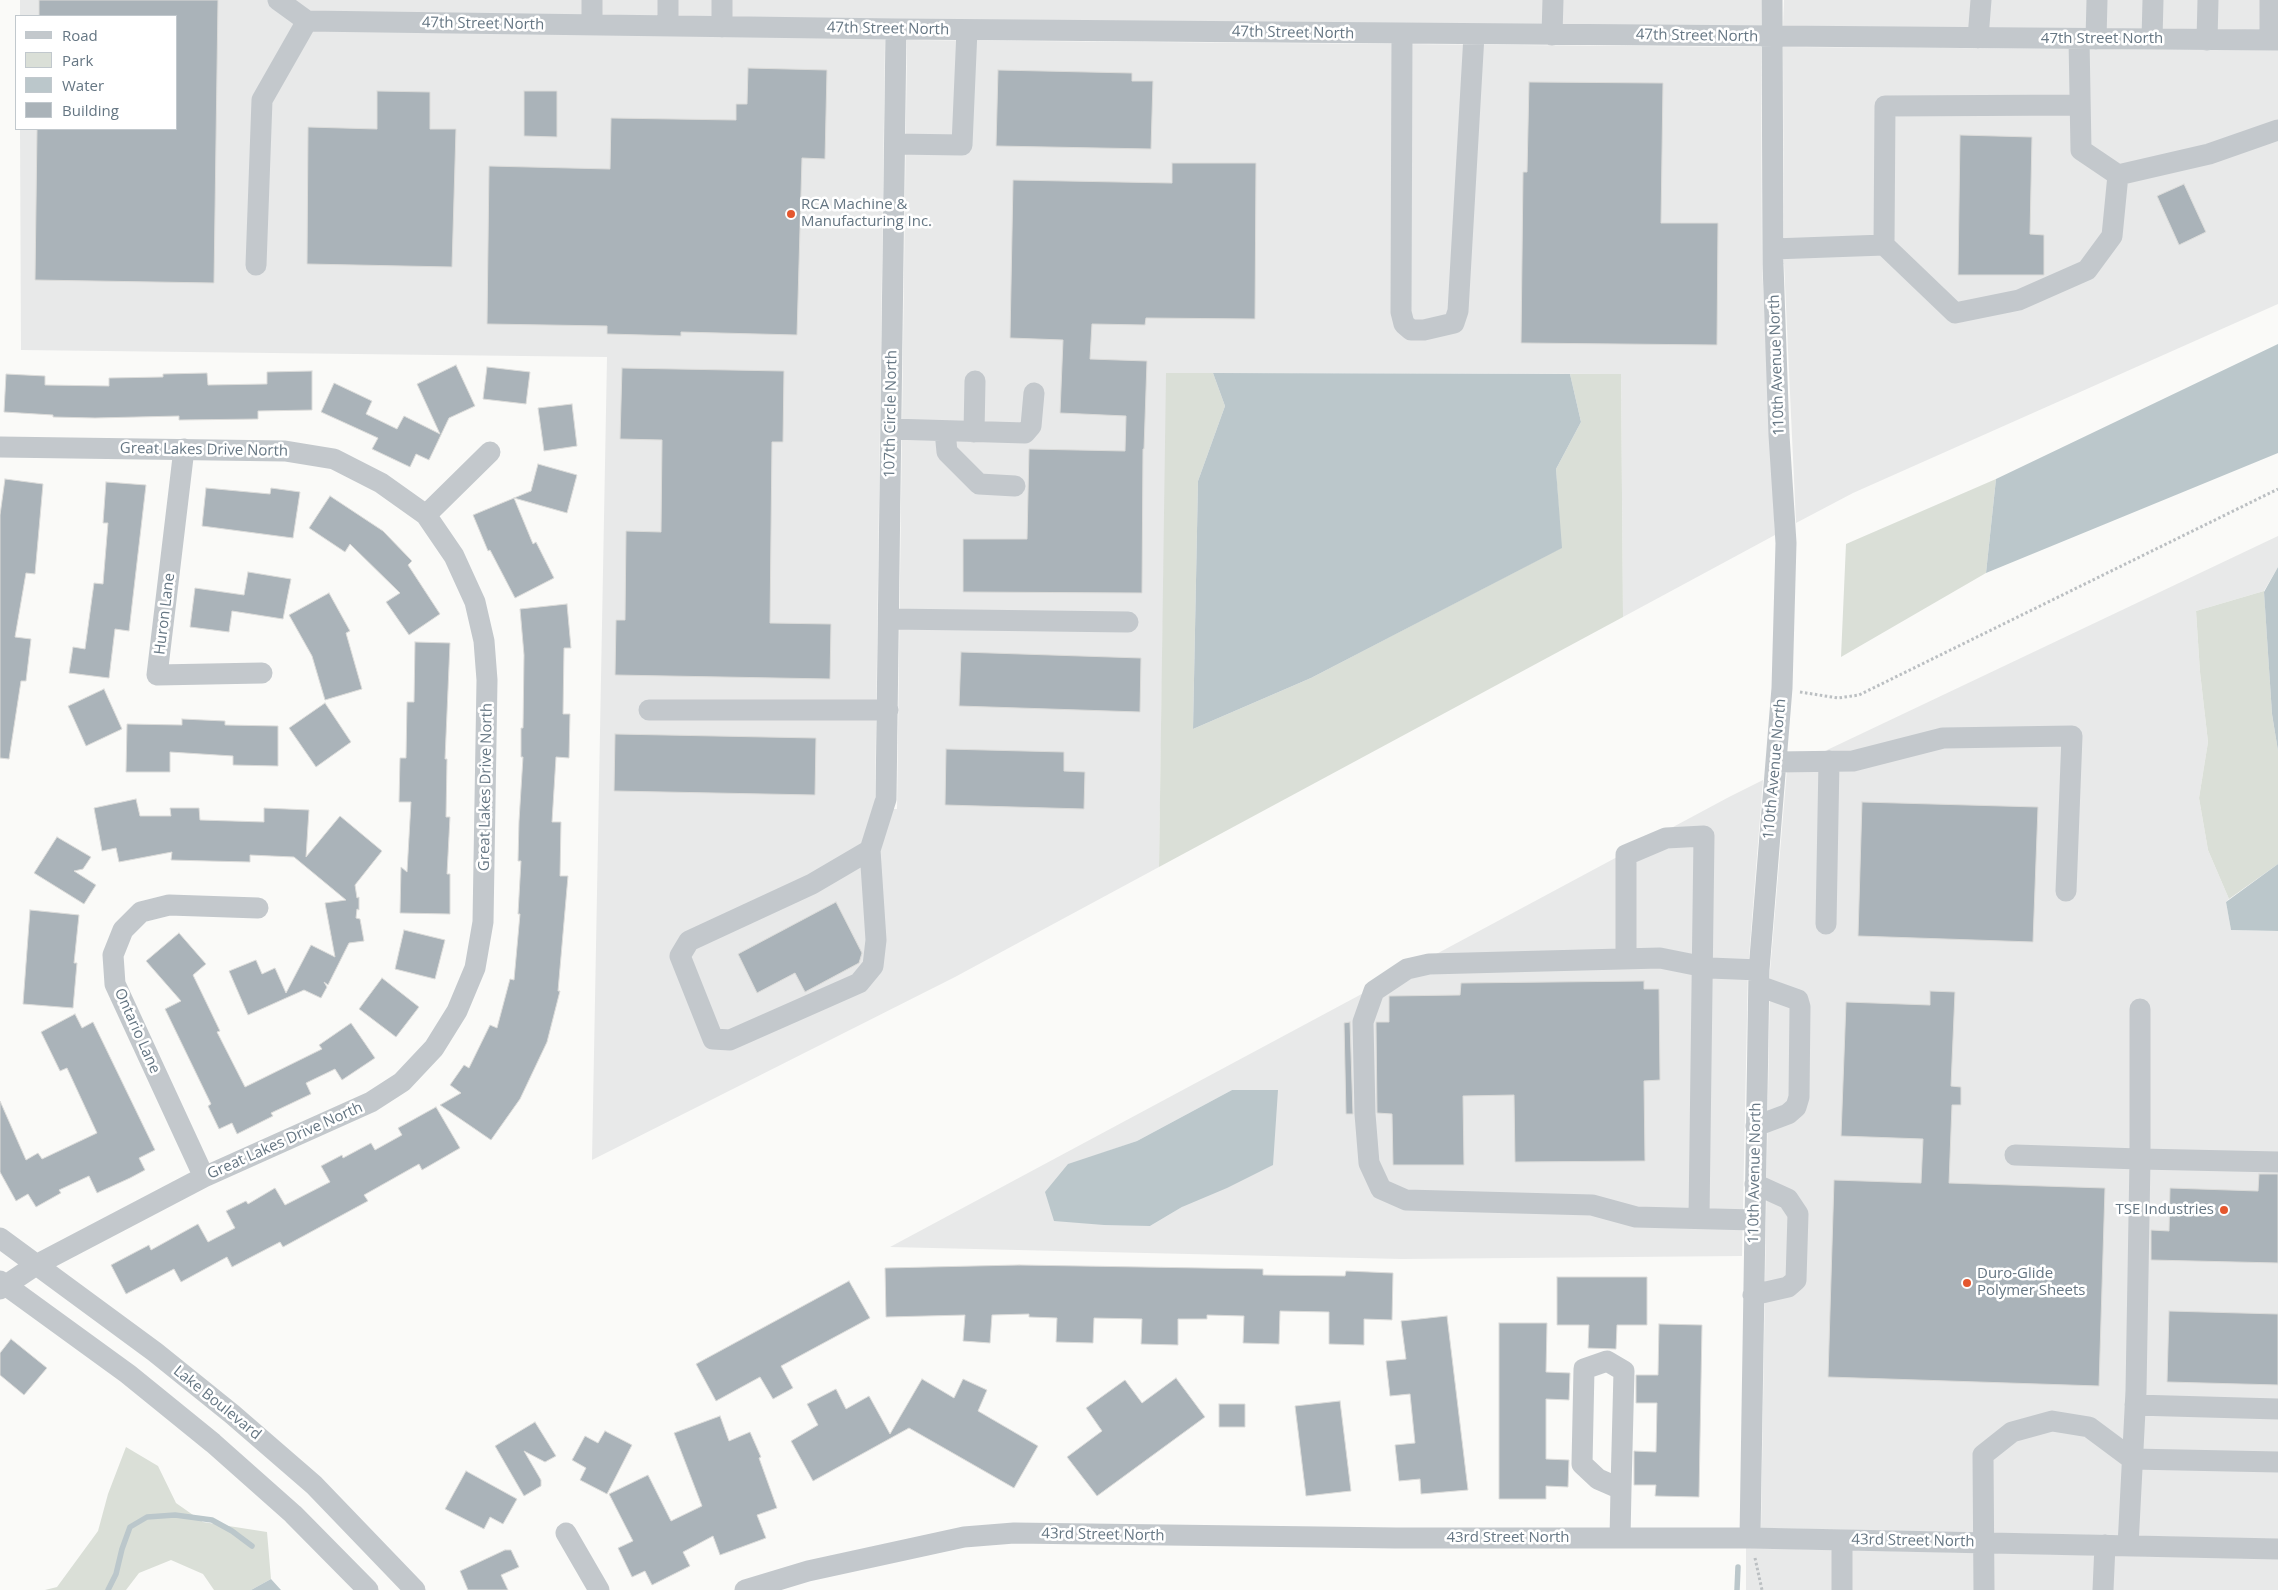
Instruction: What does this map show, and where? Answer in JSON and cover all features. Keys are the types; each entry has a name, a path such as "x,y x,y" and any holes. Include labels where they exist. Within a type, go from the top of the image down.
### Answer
{"street":[{"path":"256,265 262,100 307,21 278,0"},
{"path":"592,0 592,25"},
{"path":"668,0 668,26"},
{"path":"722,0 722,27"},
{"path":"1552,35 1553,0"},
{"name":"110th Avenue North","path":"1750,1538 1754,1184 1759,978 1782,688 1786,543 1773,249 1772,0"},
{"path":"1978,38 1981,0"},
{"path":"2097,0 2088,39 2080,106 2081,150 2118,175 2209,154 2278,130"},
{"path":"2152,39 2153,0"},
{"path":"2207,40 2208,0"},
{"path":"2270,0 2274,40"},
{"name":"47th Street North","path":"307,21 967,30 2274,40"},
{"name":"107th Circle North","path":"870,850 886,799 896,29"},
{"path":"895,144 962,145 967,30"},
{"path":"1402,34 1401,312 1404,324 1411,330 1424,330 1454,323 1458,312 1474,34"},
{"path":"1884,245 1885,106 2080,106"},
{"path":"1773,249 1884,245 1955,313 2019,300 2087,270 2112,236 2118,175"},
{"path":"974,432 975,380"},
{"path":"891,429 1025,433 1031,426 1034,393"},
{"path":"945,431 948,452 979,484 1015,486"},
{"name":"Great Lakes Drive North","path":"0,447 184,448 285,451 334,460 381,483 426,515 454,556 475,602 484,641 487,680 484,922 475,968 457,1011 434,1048 402,1082 371,1102 204,1177 36,1265 2,1286"},
{"name":"Huron Lane","path":"184,448 157,675 262,673"},
{"path":"426,515 490,452"},
{"path":"888,619 1128,622"},
{"path":"649,710 888,710"},
{"path":"1776,762 1853,761 1943,738 2072,736 2066,891"},
{"path":"1826,924 1829,761"},
{"path":"1626,959 1626,855 1666,838 1704,836 1699,1218"},
{"path":"870,850 876,940 874,966 859,983 730,1040 713,1039 680,956 688,941 812,884 870,850"},
{"name":"Ontario Lane","path":"204,1177 115,984 113,955 123,930 141,912 169,905 258,908"},
{"path":"1754,1220 1636,1217 1592,1205 1406,1200 1381,1188 1369,1163 1365,1114 1363,1022 1374,991 1407,969 1429,964 1660,958 1759,978 1798,1000 1800,1007 1799,1097 1796,1106 1788,1114 1756,1126"},
{"path":"2128,1546 2135,1404 2140,1159 2140,1009"},
{"path":"2015,1155 2278,1162"},
{"path":"1753,1295 1788,1287 1796,1280 1798,1214 1788,1199 1754,1184"},
{"name":"Lake Boulevard","path":"0,1238 155,1352 232,1414 314,1485 415,1590"},
{"path":"2,1286 128,1374 213,1443 293,1514 368,1590"},
{"path":"1620,1538 1624,1371 1607,1361 1584,1369 1582,1464 1598,1479 1621,1489"},
{"path":"2135,1404 2278,1409"},
{"path":"1984,1590 1984,1455 2012,1432 2052,1421 2088,1427 2132,1459 2278,1462"},
{"path":"566,1533 599,1590"},
{"name":"43rd Street North","path":"745,1590 808,1571 964,1537 1014,1533 1191,1536 1750,1538 2278,1549"},
{"path":"1842,1540 1842,1590"},
{"path":"2103,1590 2104,1545"}],"path":[{"path":"1782,688 1838,698 1859,696 2278,489"},
{"path":"1750,1538 1762,1590"}],"shaded area":[{"path":"20,0 1761,0 1761,27 885,39 875,809 897,809 907,40 1761,47 1762,264 1775,535 1623,617 1621,374 1167,373 1159,867 955,977 592,1160 607,357 21,350 20,130 178,130 178,15 20,15"},
{"path":"1784,0 2278,0 2278,30 1783,27"},
{"path":"1783,47 2278,50 2278,304 1853,493 1796,523 1784,263"},
{"path":"2278,536 2278,567 2264,591 2196,611 2200,672 2208,742 2199,798 2208,850 2229,899 2226,902 2231,930 2278,931 2278,1539 1761,1528 1770,971 1787,769"},
{"path":"1763,780 1748,970 1742,1256 1402,1259 890,1247","holes":["1232,1090 1277,1091 1182,1207 1150,1226 1068,1165 1137,1141"]},
{"path":"1746,1548 2278,1559 2278,1590 1746,1590"}],"green space":[{"path":"1166,373 1213,373 1225,406 1198,481 1193,729 1311,678 1561,548 1556,469 1581,422 1570,374 1621,374 1623,617 1159,867"},
{"path":"1996,479 1986,573 1841,657 1846,544"},
{"path":"2264,591 2272,714 2278,751 2278,864 2229,899 2208,850 2199,798 2208,742 2200,672 2196,611"},
{"path":"126,1447 158,1466 176,1503 203,1522 267,1532 271,1579 251,1590 214,1590 203,1574 171,1560 139,1573 126,1590 45,1590 57,1587 98,1531 108,1494"}],"water":[{"path":"2278,344 2278,453 1986,573 1996,479"},
{"path":"1213,373 1570,374 1581,422 1556,469 1562,548 1311,678 1193,729 1198,481 1225,406"},
{"path":"2278,567 2278,751 2272,714 2264,592"},
{"path":"2278,864 2278,931 2231,930 2226,902"},
{"path":"1232,1090 1278,1090 1273,1165 1227,1188 1182,1207 1150,1226 1054,1221 1045,1192 1068,1164 1137,1141"},
{"path":"271,1579 281,1590 251,1590"}],"building":[{"path":"39,0 218,0 214,283 35,280 37,130 178,130 178,15 39,15"},
{"path":"748,68 827,70 825,159 802,158 797,335 681,332 681,336 607,334 607,326 487,324 489,166 610,169 611,118 736,120 736,104 747,104"},
{"path":"998,70 1132,73 1132,81 1153,81 1151,149 996,146"},
{"path":"1529,82 1663,83 1661,223 1718,223 1717,345 1521,343 1523,172 1527,172"},
{"path":"377,91 430,92 430,129 456,129 452,267 307,264 308,127 377,129"},
{"path":"524,91 557,91 557,137 524,136"},
{"path":"1960,135 2032,137 2030,234 2044,235 2044,275 1958,275"},
{"path":"1172,163 1256,163 1255,319 1146,318 1145,325 1092,324 1090,359 1147,361 1143,449 1142,593 963,592 963,539 1027,539 1029,449 1125,451 1126,416 1060,413 1063,340 1010,338 1013,180 1172,183"},
{"path":"2184,184 2206,232 2179,245 2157,196"},
{"path":"456,365 475,406 449,418 429,460 416,454 410,467 372,449 378,438 321,412 334,383 372,401 366,414 397,429 404,416 440,434 417,384"},
{"path":"487,367 530,372 526,404 483,399"},
{"path":"622,368 784,371 783,442 772,442 770,623 831,624 830,679 615,675 616,620 625,620 626,531 661,532 662,440 620,439"},
{"path":"312,371 312,410 258,411 258,419 179,420 179,416 53,417 53,415 4,412 6,374 45,376 45,385 109,386 109,378 163,377 163,374 207,373 208,385 267,384 267,372"},
{"path":"572,404 577,446 544,451 538,408"},
{"path":"538,464 577,475 567,513 514,498 531,491"},
{"path":"5,479 43,484 35,574 26,573 15,637 31,639 26,681 21,681 9,759 0,758 0,515"},
{"path":"106,482 146,485 129,631 115,629 109,678 69,673 73,647 85,649 94,583 103,584 108,523 103,523"},
{"path":"206,488 270,494 271,488 300,492 293,538 202,526"},
{"path":"330,496 383,531 412,561 408,565 440,614 409,635 386,602 400,593 350,544 345,552 309,528"},
{"path":"514,498 533,544 536,542 554,578 515,598 490,550 488,551 473,515"},
{"path":"248,572 291,579 283,619 232,611 229,632 190,627 195,588 244,595"},
{"path":"329,593 350,631 346,633 362,689 325,700 312,656 289,615"},
{"path":"567,604 571,648 564,648 563,714 570,714 569,758 556,757 552,822 561,822 560,876 568,876 558,991 560,991 547,1042 520,1099 491,1140 440,1105 461,1093 450,1085 464,1065 469,1068 490,1025 497,1028 510,979 514,980 520,914 518,914 521,861 518,861 523,757 521,757 521,728 523,728 524,655 520,609"},
{"path":"415,642 450,643 445,759 447,759 446,817 450,817 447,874 450,874 450,914 400,913 401,867 407,872 411,802 399,802 400,758 406,758 407,702 414,702"},
{"path":"961,652 1141,658 1140,712 959,706"},
{"path":"104,689 122,729 86,746 68,706"},
{"path":"325,703 351,742 316,767 289,728"},
{"path":"182,719 225,721 225,725 278,726 278,766 233,765 233,756 170,752 170,772 126,772 127,724 182,725"},
{"path":"615,734 816,738 815,795 614,791"},
{"path":"946,749 1064,752 1064,771 1085,772 1084,809 945,805"},
{"path":"136,799 140,816 171,816 170,808 199,808 200,820 264,822 264,808 309,810 306,857 340,816 382,851 355,885 357,898 359,897 359,910 357,909 356,918 360,919 364,941 349,943 328,985 324,982 327,987 321,998 304,990 248,1015 229,971 256,960 262,974 275,968 286,993 311,945 335,957 325,903 346,900 294,857 250,855 250,862 171,860 172,852 119,862 116,848 102,851 94,808"},
{"path":"1862,802 2038,807 2033,942 1858,936"},
{"path":"57,837 91,857 83,869 74,871 96,885 84,904 34,873"},
{"path":"836,902 862,953 859,963 805,992 795,973 757,993 738,954"},
{"path":"30,910 79,915 74,963 77,963 73,1008 23,1004"},
{"path":"404,930 445,940 435,979 395,969"},
{"path":"179,933 206,964 193,975 220,1031 217,1032 245,1087 322,1049 319,1045 351,1023 375,1058 342,1080 335,1069 306,1083 311,1094 271,1113 273,1116 237,1134 232,1123 219,1129 208,1106 211,1104 165,1009 181,1001 146,961"},
{"path":"382,978 419,1007 396,1037 359,1009"},
{"path":"1644,981 1644,989 1659,989 1660,1080 1644,1081 1645,1161 1515,1162 1514,1095 1463,1096 1464,1165 1393,1165 1392,1114 1377,1113 1376,1022 1389,1022 1389,996 1460,995 1461,983"},
{"name":"Duro-Glide Polymer Sheets","path":"1930,991 1955,992 1951,1086 1961,1087 1961,1105 1952,1105 1949,1183 2105,1188 2099,1386 1828,1377 1834,1180 1921,1183 1923,1139 1841,1136 1846,1002 1930,1005"},
{"path":"75,1014 82,1028 93,1022 155,1150 139,1158 145,1170 130,1178 97,1193 89,1176 59,1190 61,1193 36,1207 28,1194 16,1201 0,1172 0,1101 26,1160 38,1153 42,1159 97,1133 67,1068 60,1071 41,1032"},
{"path":"1350,1022 1353,1114 1346,1114 1344,1023"},
{"path":"436,1107 460,1148 422,1170 419,1164 364,1195 368,1201 283,1247 280,1242 232,1267 227,1257 181,1282 174,1269 126,1294 111,1265 149,1245 151,1250 198,1224 208,1242 235,1228 226,1211 246,1201 248,1204 275,1188 285,1205 330,1182 321,1166 342,1155 343,1158 371,1143 375,1150 402,1135 398,1128"},
{"name":"TSE Industries","path":"2259,1174 2278,1174 2278,1263 2151,1260 2151,1230 2169,1231 2170,1188 2258,1191"},
{"path":"1019,1265 1263,1269 1263,1275 1345,1276 1346,1271 1393,1273 1392,1320 1364,1319 1364,1345 1329,1344 1329,1312 1280,1311 1279,1344 1243,1343 1244,1316 1207,1315 1207,1319 1178,1319 1178,1345 1141,1344 1142,1319 1094,1318 1093,1343 1056,1342 1057,1318 1029,1317 1029,1314 992,1315 990,1343 963,1341 965,1315 886,1317 885,1268"},
{"path":"1557,1277 1647,1277 1647,1325 1617,1325 1616,1349 1588,1348 1589,1325 1557,1325"},
{"path":"849,1281 870,1318 781,1366 793,1388 773,1399 760,1377 716,1401 696,1364"},
{"path":"2169,1311 2278,1314 2278,1385 2167,1382"},
{"path":"1447,1316 1468,1490 1421,1494 1420,1479 1399,1481 1395,1445 1415,1443 1410,1394 1390,1396 1386,1361 1406,1359 1401,1321"},
{"path":"1499,1323 1547,1323 1546,1372 1570,1373 1569,1400 1546,1399 1546,1459 1569,1460 1568,1487 1546,1486 1546,1499 1499,1499"},
{"path":"1659,1324 1702,1325 1699,1497 1655,1496 1656,1485 1634,1485 1634,1451 1656,1452 1657,1403 1636,1403 1636,1375 1658,1375"},
{"path":"11,1339 47,1368 24,1395 0,1375 0,1353"},
{"path":"1176,1378 1205,1417 1097,1496 1067,1457 1102,1431 1086,1408 1125,1380 1142,1403"},
{"path":"922,1379 954,1398 963,1379 987,1390 978,1411 1038,1446 1014,1488 909,1428 813,1481 791,1441 818,1425 807,1404 836,1389 846,1409 869,1396 890,1434"},
{"path":"1340,1401 1351,1491 1306,1496 1295,1406"},
{"path":"1219,1404 1245,1404 1245,1427 1219,1427"},
{"path":"720,1416 729,1441 750,1432 761,1457 759,1458 777,1508 757,1515 766,1538 720,1555 713,1536 683,1552 690,1566 652,1585 645,1571 632,1577 618,1548 633,1541 609,1494 648,1475 671,1521 702,1506 674,1433"},
{"path":"535,1422 556,1456 545,1462 524,1451 541,1480 541,1486 524,1496 495,1446"},
{"path":"605,1431 632,1445 607,1494 580,1480 586,1468 572,1460 585,1436 598,1443"},
{"path":"466,1471 517,1499 503,1524 490,1517 484,1529 445,1509"},
{"path":"505,1550 511,1550 519,1567 501,1575 508,1590 468,1590 460,1571"}],"waterway":[{"path":"108,1590 116,1574 130,1527 147,1517 175,1515 212,1520 232,1531 252,1546"},
{"path":"1737,1590 1738,1567"}],"place":[{"name":"RCA Machine & Manufacturing Inc.","path":"791,214"},
{"name":"TSE Industries","path":"2224,1210"},
{"name":"Duro-Glide Polymer Sheets","path":"1967,1283"}]}
